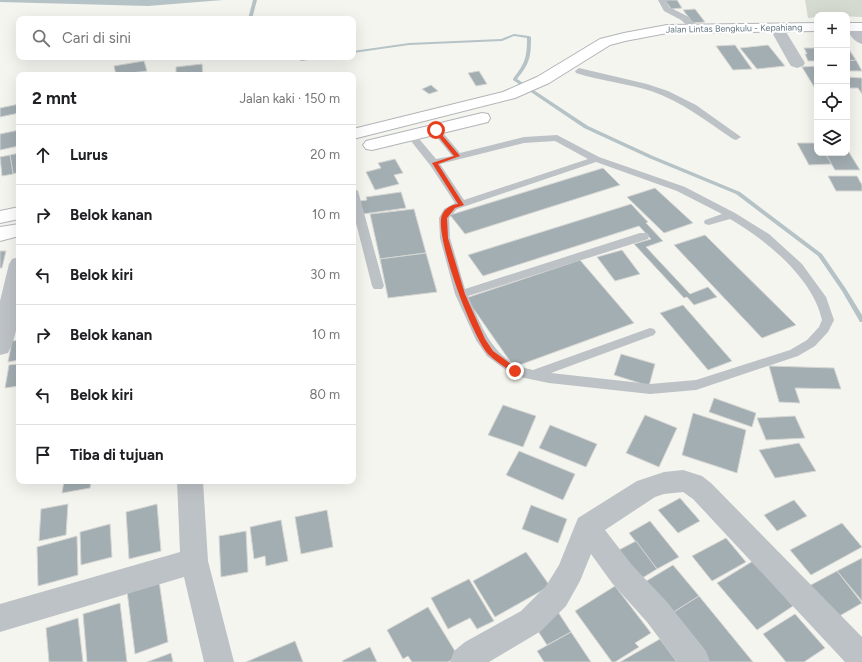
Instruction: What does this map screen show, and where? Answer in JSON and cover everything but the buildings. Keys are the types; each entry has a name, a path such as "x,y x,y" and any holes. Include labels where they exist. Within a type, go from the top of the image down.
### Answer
{"highway":[{"name":"Jalan Lintas Bengkulu - Kepahiang","path":"545,86 605,42 653,31 695,28 814,27"},
{"name":"Jalan Lintas Bengkulu - Kepahiang","path":"356,133 498,99 525,95 579,71 600,56 605,42"},
{"name":"Jalan Lintas Bengkulu - Kepahiang","path":"356,148 436,130 508,110 525,95"},
{"path":"0,217 16,214"},
{"path":"0,234 16,231"}],"street":[{"path":"776,27 798,63"},
{"path":"854,27 862,39"},
{"path":"0,347 16,277"},
{"path":"465,662 531,621 556,596 570,572 587,527 646,489 674,480 683,480 693,484 716,505 793,587 858,646"},
{"path":"190,484 194,561 219,662"},
{"path":"587,527 622,574 657,612 695,662"},
{"path":"0,618 194,561"}],"lane":[{"path":"662,0 662,4 666,9 681,17 695,28"},
{"path":"579,71 595,76 646,86 666,93 690,106 736,137"},
{"path":"436,130 458,156"},
{"path":"412,136 434,163 462,205"},
{"path":"434,163 524,140 557,138 569,143 596,159 681,189 731,215 765,237 798,267 820,298 826,311 828,320 824,329 811,343 794,352 715,380 678,388 643,388 534,375 515,371 491,353 482,340 461,294 445,238 444,218 448,211 453,207 596,159"},
{"path":"356,202 378,286"},
{"path":"709,222 731,215"},
{"path":"461,294 644,236"},
{"path":"534,375 650,332"}],"shaded area":[{"path":"0,0 223,0 148,6 0,2"},
{"path":"805,0 862,0 862,17 850,16 850,12 814,12 814,17 808,18"}],"waterway":[{"path":"251,16 255,0"},
{"path":"356,52 409,44 502,40 514,35 529,37 529,50 526,64 515,79 586,127 651,157 738,193 820,255 862,320"}],"route":[{"path":"436,130 458,156 434,163 462,205 453,207 448,211 444,218 445,238 461,294 482,340 491,353 515,371"}]}
